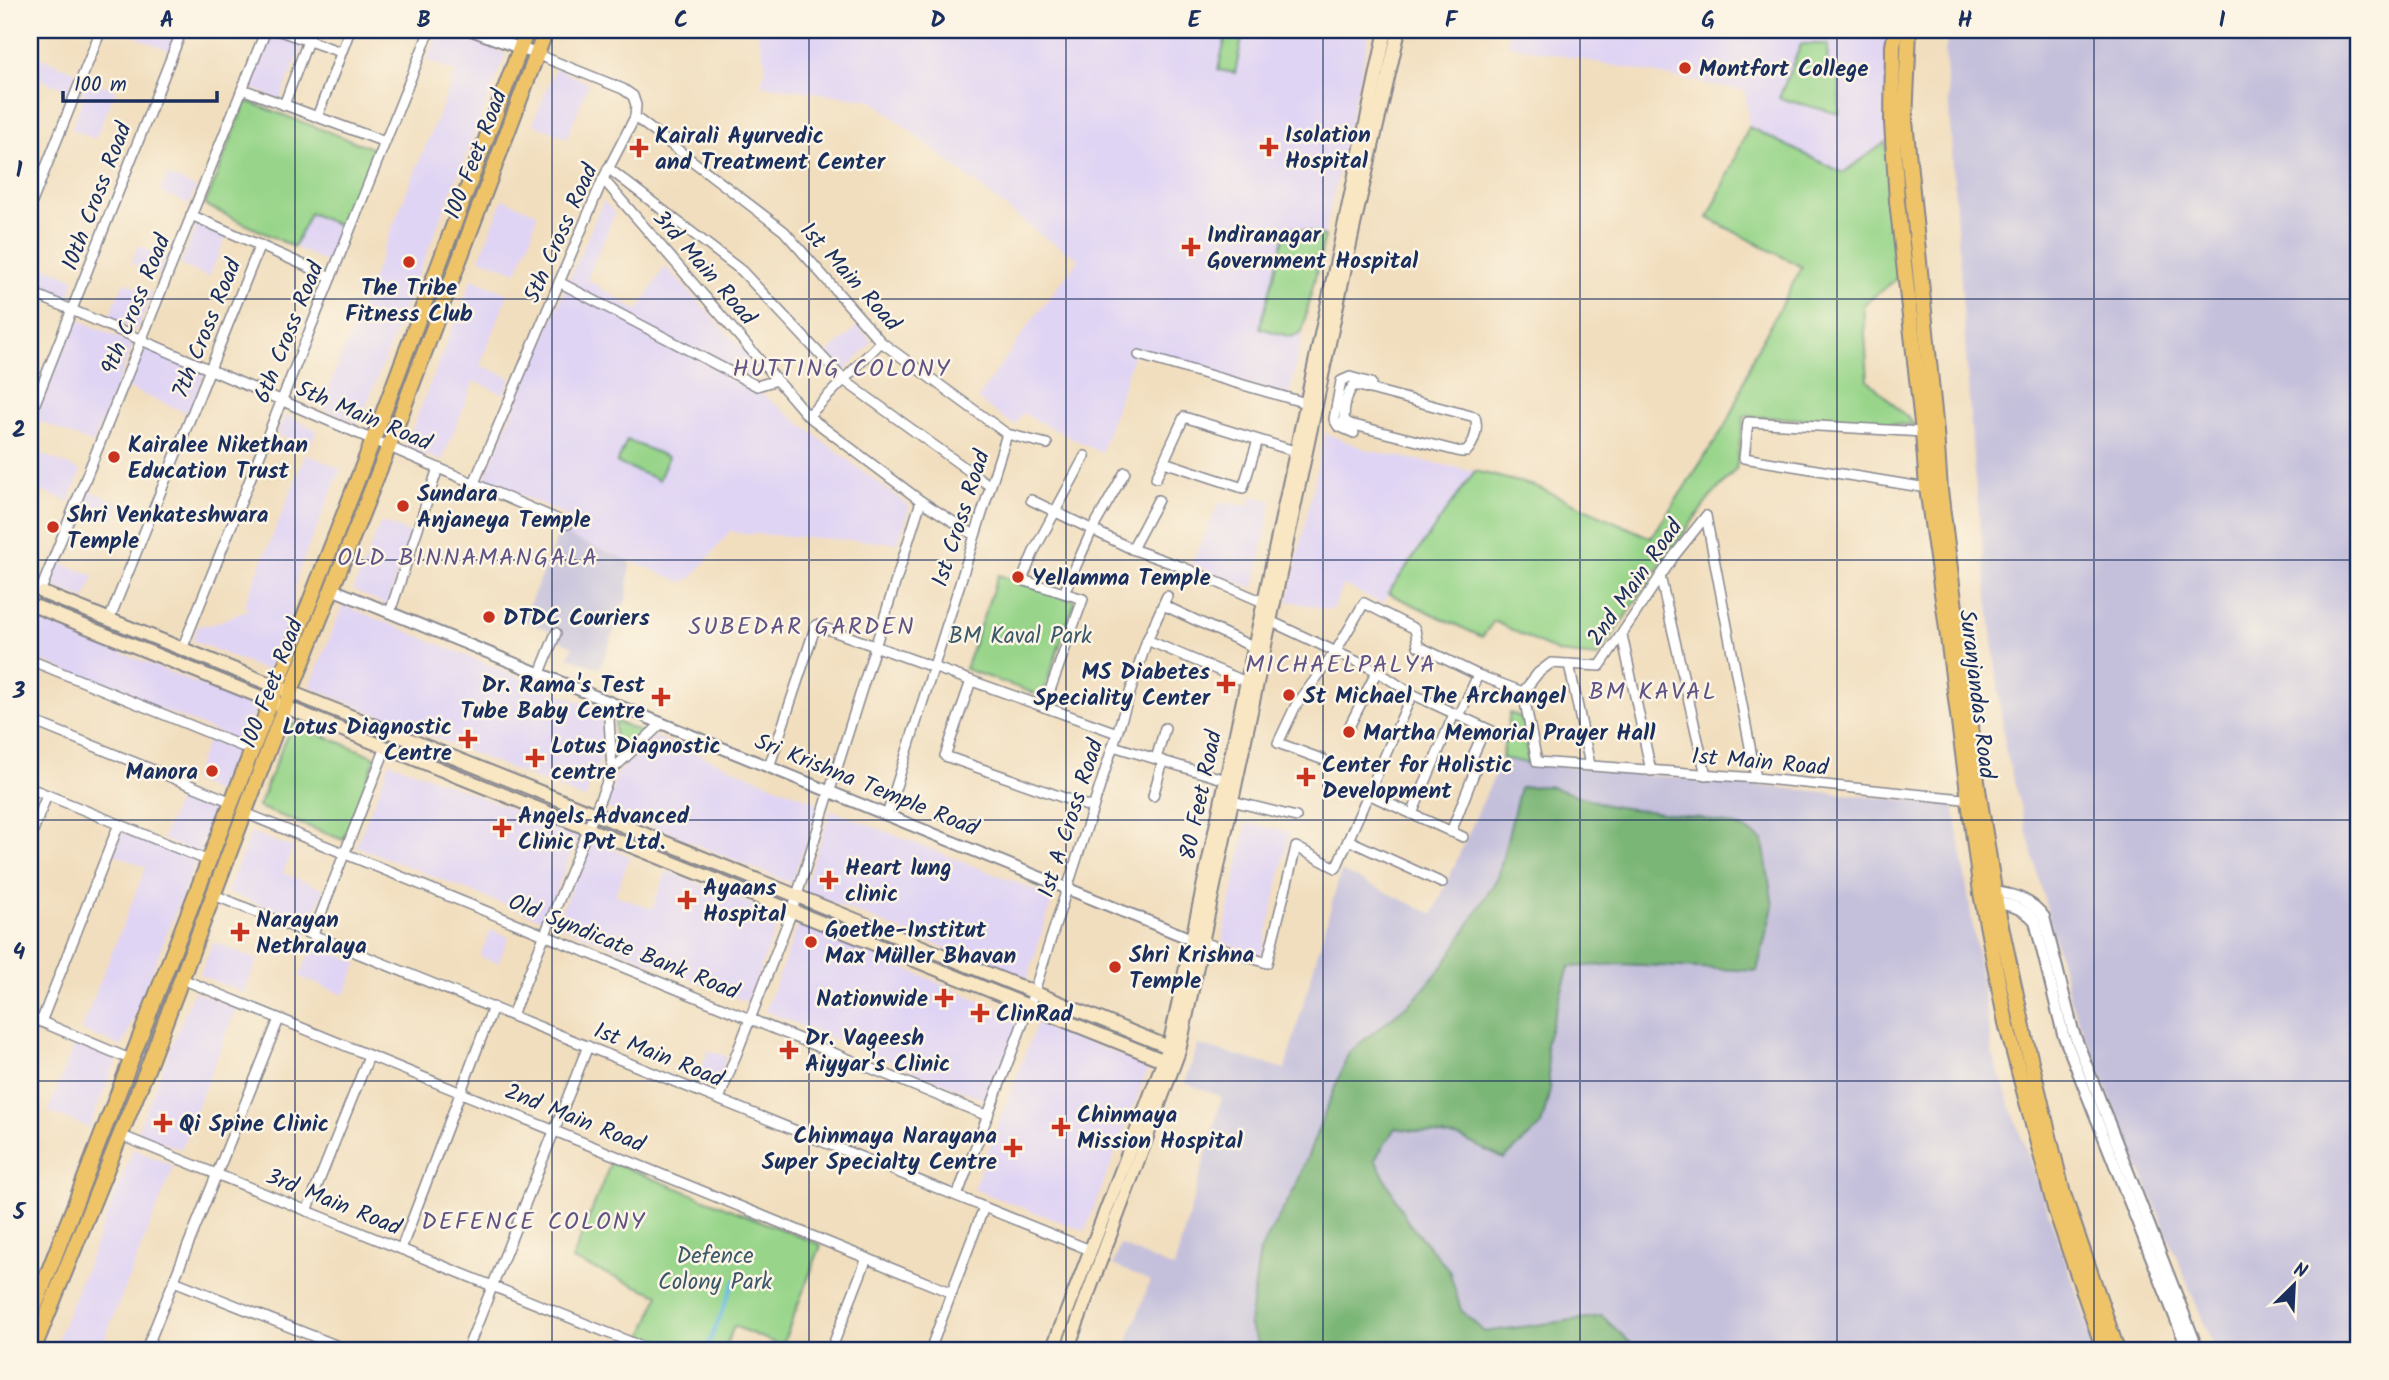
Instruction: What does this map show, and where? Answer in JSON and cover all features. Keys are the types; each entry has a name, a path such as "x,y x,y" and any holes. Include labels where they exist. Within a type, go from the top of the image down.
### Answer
{"main road":[{"name":"100 Feet Road","path":"30,1319 373,440 527,30"},
{"name":"100 Feet Road","path":"33,1350 182,979 288,700 389,446 546,30"},
{"name":"80 Feet Road","path":"1314,399 1386,30"},
{"name":"80 Feet Road","path":"1067,1350 1129,1169 1174,1049 1253,647 1314,399 1399,30"},
{"name":"Suranjandas Road","path":"1896,30 1893,46 1892,123 1897,201 1927,488 1989,898 2071,1234 2104,1350"},
{"name":"Suranjandas Road","path":"1909,30 1907,134 1940,490 1974,800"},
{"name":"80 Feet Road","path":"1196,940 1233,801 1270,621 1300,453"},
{"path":"273,693 36,606 41,593 182,649 386,747 1170,1063"},
{"path":"288,700 595,814 1174,1049"},
{"name":"80 Feet Road","path":"1052,1350 1090,1250 1129,1169"},
{"name":"Suranjandas Road","path":"2071,1234 2117,1350"}],"street":[{"path":"30,207 101,30"},
{"name":"10th Cross Road","path":"30,416 182,30"},
{"name":"9th Cross Road","path":"41,593 266,30"},
{"path":"278,30 341,52"},
{"path":"284,104 312,30"},
{"path":"317,117 350,30"},
{"name":"6th Cross Road","path":"182,649 430,30"},
{"path":"471,30 623,89 633,96 636,105 635,117"},
{"path":"242,89 385,142"},
{"name":"1st Main Road","path":"635,117 784,230 881,342 1007,434 1046,444"},
{"name":"5th Cross Road","path":"474,483 603,179 635,117"},
{"path":"608,168 742,271 845,381 990,486"},
{"name":"3rd Main Road","path":"603,179 808,416 922,501 974,535"},
{"path":"191,215 331,277"},
{"name":"7th Cross Road","path":"109,620 260,245"},
{"path":"559,282 757,386 777,380"},
{"name":"5th Main Road","path":"30,292 568,524"},
{"path":"808,416 881,342"},
{"path":"1139,355 1314,399 1341,402"},
{"path":"1354,433 1336,424 1334,419 1341,402 1353,386 1359,386 1475,417 1477,423 1471,446 1466,452 1461,452 1350,424 1344,420 1341,402 1341,381 1346,377 1371,383"},
{"path":"1156,478 1184,417 1300,453"},
{"path":"1923,432 1748,422 1744,458 1927,488"},
{"name":"1st Cross Road","path":"887,815 1007,434"},
{"path":"1164,463 1243,488 1258,440"},
{"path":"1044,707 1083,599 1022,580 1035,549 1085,456"},
{"path":"390,612 438,468"},
{"path":"1064,593 1092,530 1125,472"},
{"path":"1031,500 1132,549 1182,566 1263,602"},
{"path":"1132,549 1158,500"},
{"path":"719,1099 792,911 922,501"},
{"name":"2nd Main Road","path":"1523,692 1538,673 1551,663 1600,666 1661,576 1706,516 1756,778"},
{"path":"1661,576 1706,775"},
{"name":"Sri Krishna Temple Road","path":"332,589 1196,940"},
{"name":"1st A Cross Road","path":"1029,1007 1147,640 1165,601 1253,647"},
{"path":"1324,760 1278,743 1295,706 1336,651 1364,603 1415,629 1418,646 1478,675 1523,692"},
{"path":"1270,621 1377,671 1412,694 1505,737"},
{"path":"769,767 816,625 1117,733"},
{"path":"540,673 556,634"},
{"path":"1622,635 1651,771"},
{"path":"1147,640 1239,679"},
{"path":"30,660 251,750"},
{"path":"1569,664 1590,765"},
{"path":"1349,727 1377,671"},
{"path":"1412,814 1456,715 1478,675"},
{"path":"971,681 945,756 1093,808"},
{"name":"1st Main Road","path":"1523,692 1537,762 1756,778 1974,800"},
{"path":"1196,940 1267,963 1296,847 1336,868 1412,694"},
{"path":"512,1015 612,770 608,701"},
{"path":"30,720 232,802"},
{"path":"612,770 662,723"},
{"path":"1153,796 1165,728"},
{"path":"1451,832 1478,762 1472,758 1485,729"},
{"path":"1113,746 1226,780"},
{"path":"313,934 386,747"},
{"path":"30,788 209,861"},
{"path":"1368,794 1463,838"},
{"path":"30,839 47,795"},
{"path":"1233,801 1296,817"},
{"name":"Old Syndicate Bank Road","path":"245,813 988,1116"},
{"path":"41,1022 119,824"},
{"path":"1348,839 1442,883"},
{"name":"1st Main Road","path":"214,895 1090,1250"},
{"path":"1989,898 2011,895 2037,907 2045,916 2073,1031 2188,1350"},
{"name":"2nd Main Road","path":"182,979 952,1293"},
{"path":"401,1249 493,1007"},
{"path":"957,1196 1029,1007"},
{"path":"30,1017 132,1060"},
{"path":"146,1350 279,1019"},
{"path":"467,1350 588,1046"},
{"path":"307,1211 369,1056"},
{"name":"3rd Main Road","path":"120,1135 650,1350"},
{"path":"930,1350 984,1207"},
{"path":"2155,1256 2198,1350"},
{"path":"831,1350 867,1258"},
{"path":"174,1281 348,1350"}],"shaded area":[{"path":"139,30 166,30 177,34 170,51 136,37"},
{"path":"440,30 449,30 506,54 359,424 321,407 456,72 427,60"},
{"path":"757,30 1370,30 1289,396 1135,350 1101,453 1022,413 1015,426 977,399 1079,259 1039,234 872,100 761,85 766,67"},
{"path":"1509,30 1889,30 1886,142 1844,173 1749,127 1745,91 1508,45"},
{"path":"1950,30 2359,30 2359,1350 2215,1350 2071,1002 2005,748 1974,472 1945,50"},
{"path":"270,32 303,45 280,100 247,86"},
{"path":"30,53 77,72 69,91 30,75"},
{"path":"555,68 589,83 567,138 533,124"},
{"path":"88,78 116,90 95,139 71,129 85,95 81,93"},
{"path":"167,175 196,188 189,204 160,192"},
{"path":"503,199 537,213 532,235 517,272 480,258"},
{"path":"603,201 615,213 587,279 638,311 665,266 749,356 749,384 910,507 898,543 737,533 731,530 692,578 683,582 564,535 570,517 484,479"},
{"path":"310,212 344,228 328,263 294,247"},
{"path":"198,223 227,235 209,277 180,265"},
{"path":"139,245 167,257 160,275 131,263"},
{"path":"30,260 75,279 69,298 30,282"},
{"path":"472,279 508,294 480,365 511,378 504,394 474,381 442,461 405,447"},
{"path":"124,282 152,293 137,330 109,318"},
{"path":"75,318 133,344 93,444 34,419"},
{"path":"858,326 872,342 845,371 828,353"},
{"path":"144,347 205,372 188,413 127,388"},
{"path":"285,415 317,430 309,448 277,434"},
{"path":"1325,433 1370,451 1475,471 1382,604 1344,585 1332,610 1288,601"},
{"path":"30,449 81,471 69,502 30,486"},
{"path":"306,454 341,469 298,572 290,620 267,671 192,640 198,626 214,624 249,609 244,606"},
{"path":"85,489 120,503 113,521 79,507"},
{"path":"1251,496 1272,501 1254,588 1191,564 1220,502 1249,506"},
{"path":"381,522 410,533 387,605 353,590"},
{"path":"559,533 630,561 627,597 600,668 568,657 573,646 559,640 556,633 523,620"},
{"path":"57,561 94,576 85,599 47,583"},
{"path":"343,605 602,711 602,754 585,799 310,687"},
{"path":"30,615 256,708 241,742 30,656"},
{"path":"654,736 820,804 791,883 606,808 617,774"},
{"path":"209,738 237,750 219,793 191,781"},
{"path":"1502,758 1528,763 1954,805 1993,1056 2097,1350 1125,1350 1150,1281 1113,1265 1120,1245 1174,1268 1222,1097 1185,1083 1198,1045 1285,1069 1341,871 1433,914"},
{"path":"390,762 579,835 544,920 356,846"},
{"path":"181,793 217,808 198,854 162,839"},
{"path":"831,810 1053,897 1027,981 803,891"},
{"path":"1247,823 1290,832 1262,955 1222,942"},
{"path":"123,831 196,860 122,1047 81,1030 146,867 114,854"},
{"path":"251,832 293,848 283,873 324,889 311,924 227,892"},
{"path":"590,840 630,856 615,895 652,909 667,871 781,916 747,1002 556,924"},
{"path":"799,923 1021,1018 988,1101 765,1011"},
{"path":"491,930 509,937 498,963 480,956"},
{"path":"213,942 258,960 244,993 200,975"},
{"path":"313,945 358,962 345,995 300,977"},
{"path":"194,991 236,1008 181,1149 137,1132"},
{"name":"Chinmaya Mission Hospital","path":"1037,1023 1149,1066 1085,1231 973,1189"},
{"path":"76,1041 117,1058 89,1128 48,1111"},
{"path":"709,1050 727,1057 714,1089 696,1081"},
{"path":"133,1149 174,1166 100,1350 53,1350"}],"green space":[{"path":"1226,35 1242,39 1235,73 1218,70"},
{"path":"1801,44 1828,44 1827,69 1839,70 1839,114 1779,98"},
{"path":"246,101 377,150 344,228 310,213 294,247 205,205"},
{"path":"1749,127 1843,173 1886,142 1899,277 1863,305 1868,380 1915,425 1744,416 1736,469 1709,499 1661,564 1598,657 1559,653 1494,621 1482,637 1388,593 1475,471 1535,486 1651,538 1729,420 1755,353 1802,267 1708,218"},
{"path":"1287,226 1325,236 1302,332 1291,337 1260,328"},
{"path":"627,440 668,457 659,480 617,463"},
{"name":"BM Kaval Park","path":"998,575 1075,601 1042,696 965,669"},
{"path":"1510,713 1526,719 1528,763 1502,758"},
{"path":"615,721 646,734 618,761 614,759"},
{"path":"292,723 376,757 343,840 258,807"},
{"path":"1548,786 1610,806 1700,818 1744,828 1763,841 1773,906 1757,971 1621,964 1569,967 1546,1043 1550,1090 1541,1126 1504,1159 1461,1138 1395,1128 1375,1159 1407,1221 1449,1270 1461,1310 1484,1332 1602,1316 1638,1350 1261,1350 1249,1324 1260,1251 1295,1188 1349,1052 1415,999 1444,965 1498,877 1520,787"},
{"name":"Defence Colony Park","path":"611,1162 821,1245 782,1346 734,1326 724,1350 668,1350 642,1339 659,1295 572,1260"}],"waterway":[{"path":"706,1350 735,1280"}],"place":[{"name":"Montfort College","path":"1685,68"},
{"name":"Isolation Hospital","path":"1269,147"},
{"name":"Kairali Ayurvedic and Treatment Center","path":"639,148"},
{"name":"Indiranagar Government Hospital","path":"1191,247"},
{"name":"The Tribe Fitness Club","path":"409,262"},
{"name":"Kairalee Nikethan Education Trust","path":"114,457"},
{"name":"Sundara Anjaneya Temple","path":"403,506"},
{"name":"Shri Venkateshwara Temple","path":"53,527"},
{"name":"Yellamma Temple","path":"1018,577"},
{"name":"DTDC Couriers","path":"489,617"},
{"name":"MS Diabetes Speciality Center","path":"1226,684"},
{"name":"St Michael The Archangel","path":"1289,695"},
{"name":"Dr. Rama's Test Tube Baby Centre","path":"661,697"},
{"name":"Martha Memorial Prayer Hall","path":"1349,732"},
{"name":"Lotus Diagnostic Centre","path":"468,739"},
{"name":"Lotus Diagnostic centre","path":"535,758"},
{"name":"Manora","path":"212,771"},
{"name":"Center for Holistic Development","path":"1306,777"},
{"name":"Angels Advanced Clinic Pvt Ltd.","path":"502,828"},
{"name":"Heart lung clinic","path":"829,880"},
{"name":"Ayaans Hospital","path":"687,900"},
{"name":"Narayan Nethralaya","path":"240,932"},
{"name":"Goethe-Institut Max Müller Bhavan","path":"811,942"},
{"name":"Shri Krishna Temple","path":"1115,967"},
{"name":"Nationwide","path":"944,998"},
{"name":"ClinRad","path":"980,1013"},
{"name":"Dr. Vageesh Aiyyar's Clinic","path":"789,1050"},
{"name":"Qi Spine Clinic","path":"163,1123"},
{"name":"Chinmaya Mission Hospital","path":"1061,1127"},
{"name":"Chinmaya Narayana Super Specialty Centre","path":"1013,1148"}],"district":[{"name":"HUTTING COLONY","path":"842,368"},
{"name":"OLD BINNAMANGALA","path":"468,557"},
{"name":"SUBEDAR GARDEN","path":"802,626"},
{"name":"MICHAELPALYA","path":"1341,664"},
{"name":"BM KAVAL","path":"1653,691"},
{"name":"DEFENCE COLONY","path":"534,1221"}]}
